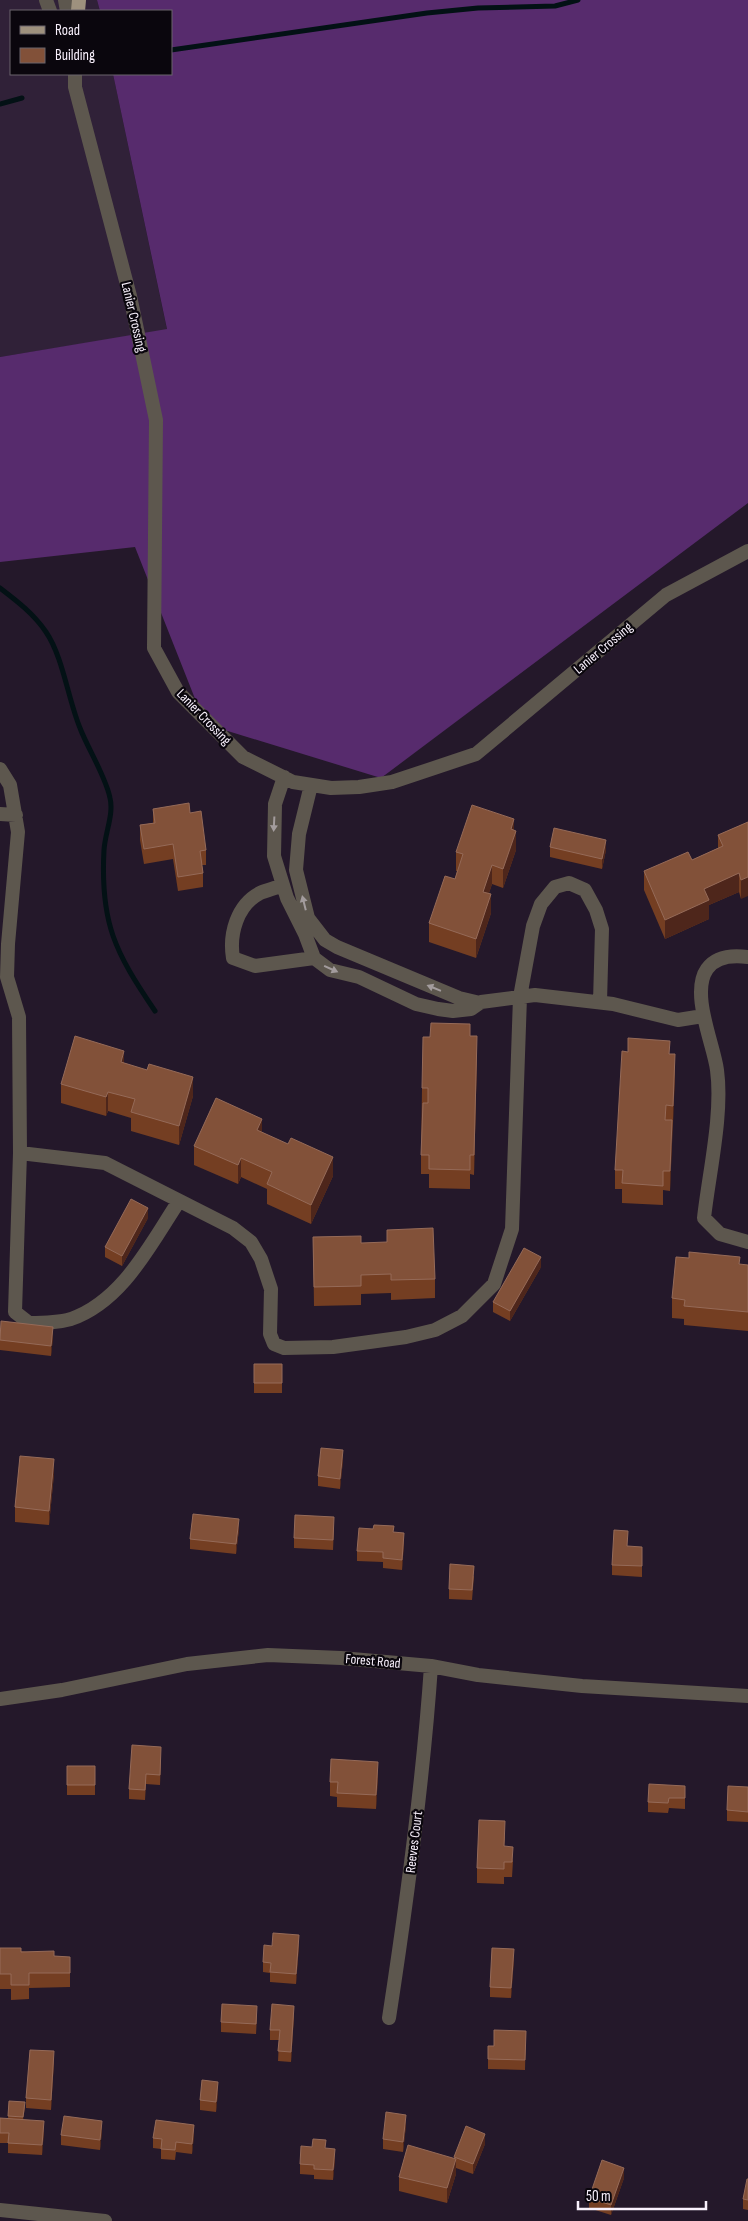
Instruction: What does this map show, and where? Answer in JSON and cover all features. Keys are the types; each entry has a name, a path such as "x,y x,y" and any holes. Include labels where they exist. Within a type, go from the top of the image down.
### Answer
{"street":[{"name":"Lanier Crossing","path":"75,75 75,88 130,296 156,420 154,648 178,692 243,757 293,782 331,788 359,787 392,782 476,754 666,595 748,551"},
{"path":"0,769 10,785 18,832 7,976 19,1017 20,1153 15,1312 29,1323 54,1323 72,1318 98,1304 128,1277 179,1200"},
{"path":"284,777 275,804 273,827 274,856 283,886 314,958 330,970 359,977 416,1004 438,1010 471,1009 480,1003"},
{"path":"311,785 299,834 296,870 308,918 325,940 459,998 480,1003 535,995 600,1002 678,1020 703,1016"},
{"path":"0,814 16,815"},
{"path":"20,1153 105,1163 233,1228 251,1242 260,1259 271,1289 270,1334 274,1344 284,1348 333,1347 406,1337 434,1330 462,1316 494,1284 512,1229 520,997 527,950 541,904 555,887 569,883 585,890 596,910 602,929 600,1002"},
{"path":"283,886 259,894 237,918 231,944 233,958 255,966 314,958"},
{"path":"748,957 734,955 718,959 706,970 702,983 703,1016 717,1069 718,1101 704,1218 720,1234 748,1242"},
{"name":"Forest Road","path":"0,1698 62,1690 187,1664 268,1654 431,1666 478,1675 572,1685 748,1696"},
{"name":"Reeves Court","path":"389,2018 424,1761 431,1666"},
{"path":"0,2210 105,2221"}],"shaded area":[{"path":"0,0 97,0 100,10 10,10 10,75 113,75 167,330 0,357"},
{"path":"97,0 748,0 748,503 381,778 205,724 135,547 0,562 0,357 167,329 113,75 172,75 172,10 100,10"}],"building":[{"path":"189,803 190,813 201,811 206,850 200,851 203,873 178,877 173,844 144,849 140,825 155,823 153,809"},
{"path":"472,805 514,819 511,829 516,831 503,869 492,865 483,892 491,894 476,939 429,923 445,876 455,879 463,854 456,852"},
{"path":"748,822 748,877 741,880 739,873 704,889 709,900 665,920 644,871 688,852 692,860 723,846 718,835"},
{"path":"554,828 606,840 602,859 550,847"},
{"path":"431,1023 470,1024 470,1036 477,1036 474,1155 470,1155 470,1170 429,1169 429,1155 421,1155 423,1103 428,1103 428,1088 422,1088 423,1037 430,1037"},
{"path":"75,1036 124,1051 121,1062 147,1070 149,1064 193,1077 179,1126 131,1112 135,1099 108,1092 106,1097 61,1084"},
{"path":"628,1038 670,1041 669,1054 675,1054 673,1106 666,1105 665,1120 672,1120 670,1171 663,1171 663,1186 622,1183 623,1170 615,1170 622,1051 628,1052"},
{"path":"216,1098 262,1119 257,1130 288,1144 291,1138 333,1157 311,1205 267,1184 272,1172 241,1158 238,1165 194,1146"},
{"path":"131,1199 148,1208 122,1256 105,1247"},
{"path":"433,1228 435,1279 391,1280 391,1274 361,1275 361,1286 314,1287 313,1237 361,1236 361,1243 387,1242 387,1230"},
{"path":"524,1248 541,1257 510,1311 493,1302"},
{"path":"689,1252 740,1257 739,1264 748,1265 748,1312 684,1306 685,1300 672,1298 676,1257 689,1258"},
{"path":"1,1321 53,1327 51,1346 0,1340"},
{"path":"254,1364 282,1364 282,1383 254,1383"},
{"path":"321,1448 343,1450 340,1479 318,1476"},
{"path":"20,1456 54,1459 49,1511 15,1507"},
{"path":"193,1514 239,1519 236,1544 190,1539"},
{"path":"295,1515 334,1517 333,1540 294,1538"},
{"path":"374,1525 394,1526 393,1532 404,1533 402,1560 383,1558 383,1552 357,1551 359,1528 373,1529"},
{"path":"614,1530 628,1531 627,1546 642,1547 642,1566 612,1565"},
{"path":"450,1564 474,1566 472,1590 449,1589"},
{"path":"132,1745 161,1747 160,1775 146,1774 145,1790 129,1789"},
{"path":"331,1759 378,1762 376,1795 337,1793 338,1782 330,1782"},
{"path":"67,1766 95,1766 95,1785 67,1785"},
{"path":"649,1784 685,1786 685,1798 669,1798 668,1803 648,1802"},
{"path":"728,1786 748,1787 748,1812 727,1810"},
{"path":"479,1820 505,1821 504,1846 513,1847 512,1862 504,1862 504,1869 477,1868"},
{"path":"273,1933 299,1935 296,1974 270,1972 271,1963 263,1962 264,1945 272,1946"},
{"path":"0,1948 21,1948 21,1952 54,1951 54,1956 70,1957 70,1973 29,1973 29,1985 11,1985 11,1974 0,1974"},
{"path":"492,1948 514,1949 511,1988 490,1987"},
{"path":"222,2004 257,2006 256,2024 221,2022"},
{"path":"272,2004 294,2006 291,2052 278,2051 280,2030 270,2030"},
{"path":"494,2030 526,2031 525,2060 488,2059 488,2046 494,2046"},
{"path":"30,2050 54,2051 51,2100 26,2098"},
{"path":"202,2080 218,2082 216,2102 200,2100"},
{"path":"9,2101 25,2102 23,2117 8,2116"},
{"path":"386,2112 406,2115 403,2142 383,2139"},
{"path":"64,2116 102,2121 100,2140 61,2135"},
{"path":"0,2118 44,2121 42,2145 8,2143 9,2133 0,2133"},
{"path":"156,2120 194,2125 192,2144 176,2142 175,2150 161,2149 162,2139 153,2138"},
{"path":"466,2126 485,2134 473,2164 454,2157"},
{"path":"313,2139 326,2140 325,2148 335,2149 333,2170 314,2169 314,2165 300,2164 301,2146 312,2147"},
{"path":"408,2145 456,2159 447,2188 399,2177"},
{"path":"602,2160 624,2168 611,2205 589,2198"},
{"path":"748,2179 748,2200 743,2199"}],"waterway":[{"path":"172,50 427,13 478,8 555,6 578,0"},
{"path":"0,104 22,98"},
{"path":"0,588 31,614 52,642 80,728 105,781 111,804 104,850 103,875 108,917 120,953 155,1011"}]}
